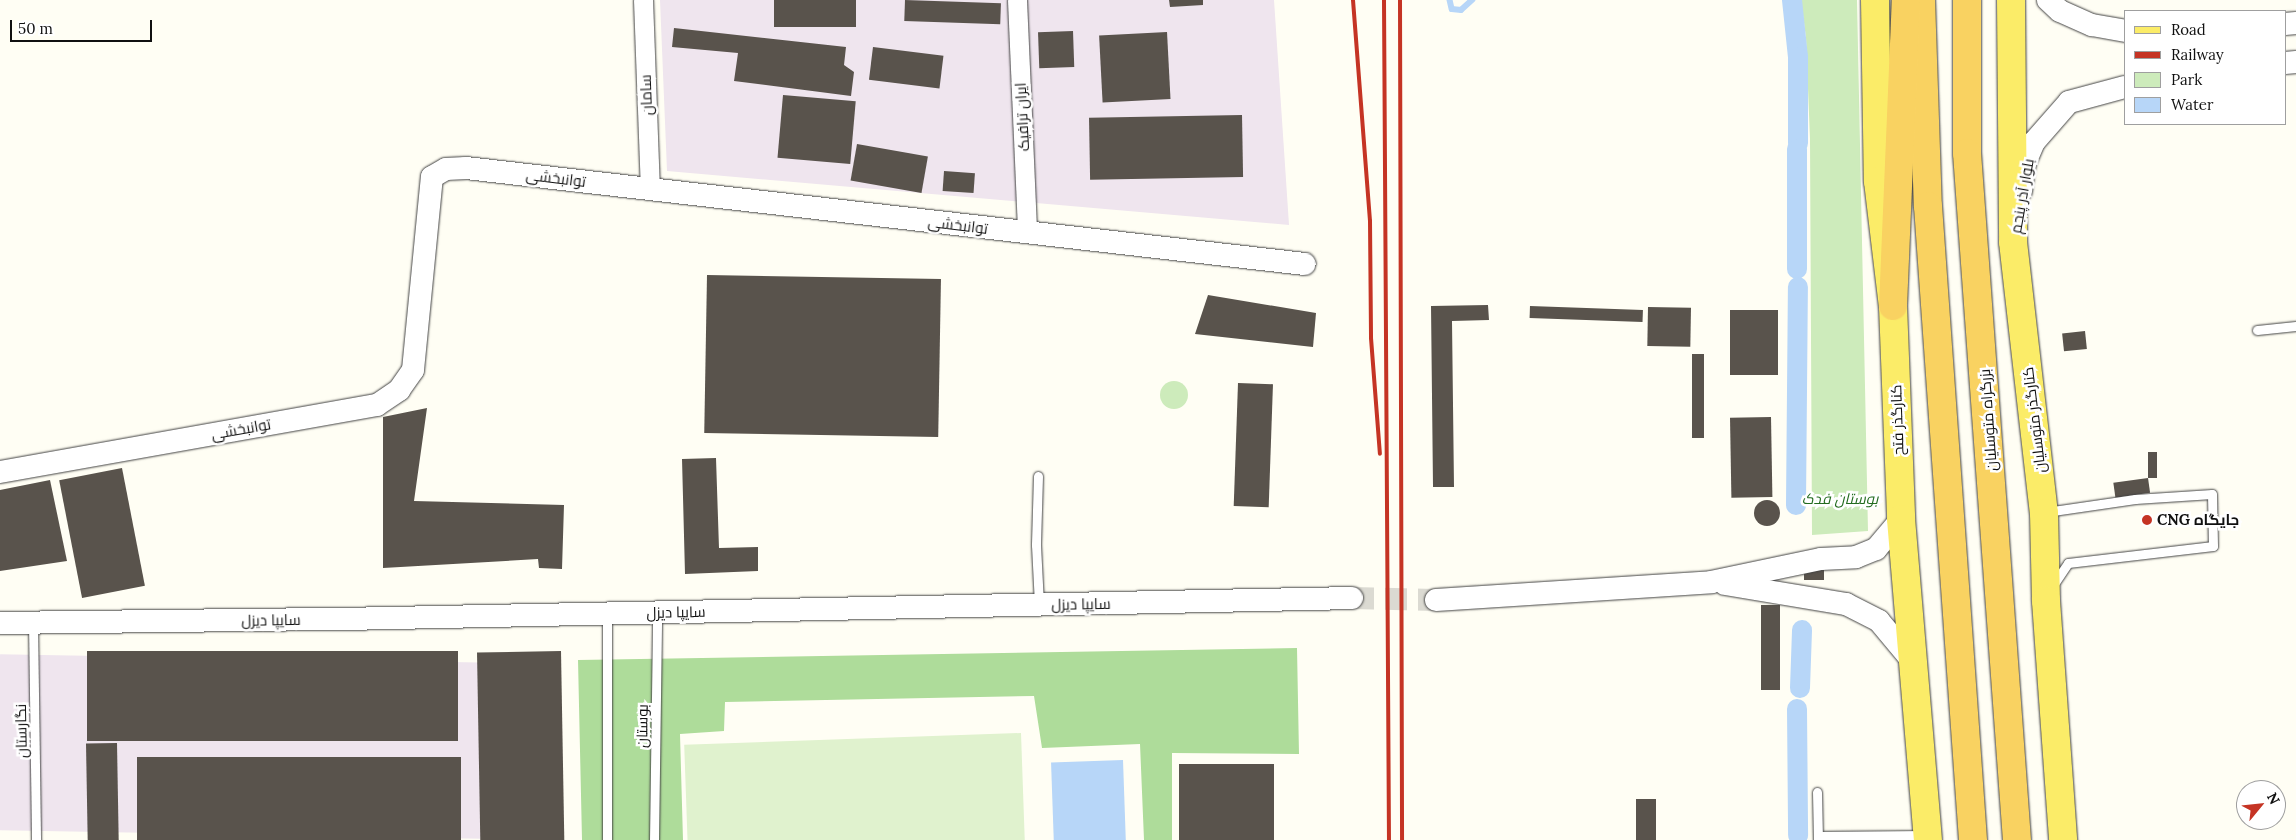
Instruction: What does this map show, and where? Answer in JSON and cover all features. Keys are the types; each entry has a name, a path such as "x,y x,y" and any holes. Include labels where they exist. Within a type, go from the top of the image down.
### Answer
{"highway":[{"path":"1893,306 1906,0"},
{"path":"1921,0 1928,206 1973,840"},
{"name":"بزرگراه متوسلیان","path":"1967,0 1966,153 2017,840"}],"main road":[{"name":"کنارگذر فتح","path":"1875,0 1878,181 1893,306 1901,519 1928,837"},
{"name":"کنارگذر متوسلیان","path":"2011,0 2013,242 2044,512 2046,601 2063,840"}],"street":[{"name":"سامان","path":"643,0 650,189"},
{"name":"ایران ترافیک","path":"1017,0 1027,234"},
{"path":"2048,0 2060,11 2092,25 2124,31"},
{"name":"بلوار آذر پنجم","path":"2013,242 2025,163 2034,142 2069,102 2124,87"},
{"name":"توانبخشی","path":"0,472 377,405 399,390 413,370 432,177 446,169 466,168 1027,234 1305,264"},
{"path":"1436,600 1711,582 1821,559 1856,557 1876,549 1901,519"},
{"path":"1711,582 1846,604 1879,621 1914,663"},
{"name":"سایپا دیزل","path":"0,623 607,614 1352,598"}],"lane":[{"path":"2257,330 2296,326"},
{"path":"1038,476 1036,545 1039,604"},
{"path":"2044,512 2135,499 2212,494 2213,546 2068,563 2058,576 2046,601"},
{"name":"بوستان","path":"654,840 657,612"},
{"path":"607,614 607,840"},
{"name":"نگارستان","path":"34,622 36,840"},
{"path":"1817,792 1818,838 1928,837"}],"shaded area":[{"path":"660,0 1274,0 1289,225 667,171"},
{"path":"0,654 561,664 558,840 0,830"}],"green space":[{"name":"بوستان فدک","path":"1801,0 1857,0 1868,531 1812,535 1810,139 1806,38"},
{"path":"1174,381 1184,385 1188,395 1184,405 1174,409 1164,405 1160,395 1164,385"},
{"path":"1297,648 1299,754 1172,753 1172,840 1144,840 1140,744 1042,748 1034,696 725,702 724,731 680,734 683,840 582,840 578,660"},
{"path":"1021,733 1025,840 688,840 684,745"}],"water":[{"path":"1123,760 1126,840 1054,840 1051,763"}],"building":[{"path":"774,0 856,0 856,27 774,27"},
{"path":"905,0 1001,3 1000,24 904,21"},
{"path":"1169,0 1203,0 1203,5 1170,7"},
{"path":"674,28 846,47 844,65 854,72 851,96 734,81 738,53 672,47"},
{"path":"1073,31 1074,67 1039,68 1038,32"},
{"path":"1167,32 1171,99 1103,102 1099,36"},
{"path":"873,47 943,56 939,88 869,80"},
{"path":"783,95 856,101 850,164 778,158"},
{"path":"1242,115 1243,177 1090,180 1089,118"},
{"path":"857,144 928,157 921,193 851,180"},
{"path":"944,171 975,173 974,193 943,191"},
{"path":"707,275 941,279 938,437 704,433"},
{"path":"1208,295 1316,313 1313,347 1195,334"},
{"path":"1488,305 1489,320 1452,321 1454,487 1433,487 1431,306"},
{"path":"1530,306 1643,310 1643,322 1530,318"},
{"path":"1648,307 1691,308 1690,347 1647,346"},
{"path":"1730,310 1778,310 1778,375 1730,375"},
{"path":"2085,331 2087,349 2064,351 2062,333"},
{"path":"1692,354 1704,354 1704,438 1692,438"},
{"path":"1238,383 1273,384 1269,507 1234,506"},
{"path":"427,408 414,501 564,505 562,569 539,568 538,559 383,568 383,417"},
{"path":"1771,417 1772,497 1731,498 1730,418"},
{"path":"2148,452 2157,452 2157,478 2148,478"},
{"path":"716,458 719,548 758,547 758,571 685,574 682,459"},
{"path":"122,468 145,586 82,598 59,480"},
{"path":"2148,478 2150,493 2115,498 2113,483"},
{"path":"50,480 67,561 0,571 0,490"},
{"path":"1767,500 1776,504 1780,513 1776,522 1767,526 1758,522 1754,513 1758,504"},
{"path":"1804,567 1824,567 1824,580 1804,580"},
{"path":"1761,605 1780,605 1780,690 1761,690"},
{"path":"87,651 458,651 458,741 87,741"},
{"path":"561,651 564,840 480,840 477,652"},
{"path":"117,743 119,840 88,840 86,744"},
{"path":"137,757 461,757 461,840 137,840"},
{"path":"1179,764 1274,764 1274,840 1179,840"},
{"path":"1636,799 1656,799 1656,840 1636,840"}],"waterway":[{"path":"1450,0 1452,9 1461,10 1472,0"},
{"path":"1792,0 1798,57 1798,143"},
{"path":"1797,149 1797,269"},
{"path":"1796,505 1798,287"},
{"path":"1800,688 1802,630"},
{"path":"1797,709 1798,835"}],"tunnel":[{"path":"1352,598 1436,600"}],"railway":[{"path":"1353,0 1370,221 1371,338 1380,454"},
{"path":"1384,0 1389,840"},
{"path":"1400,0 1402,840"}],"place":[{"name":"CNG جایگاه","path":"2147,520"}]}
